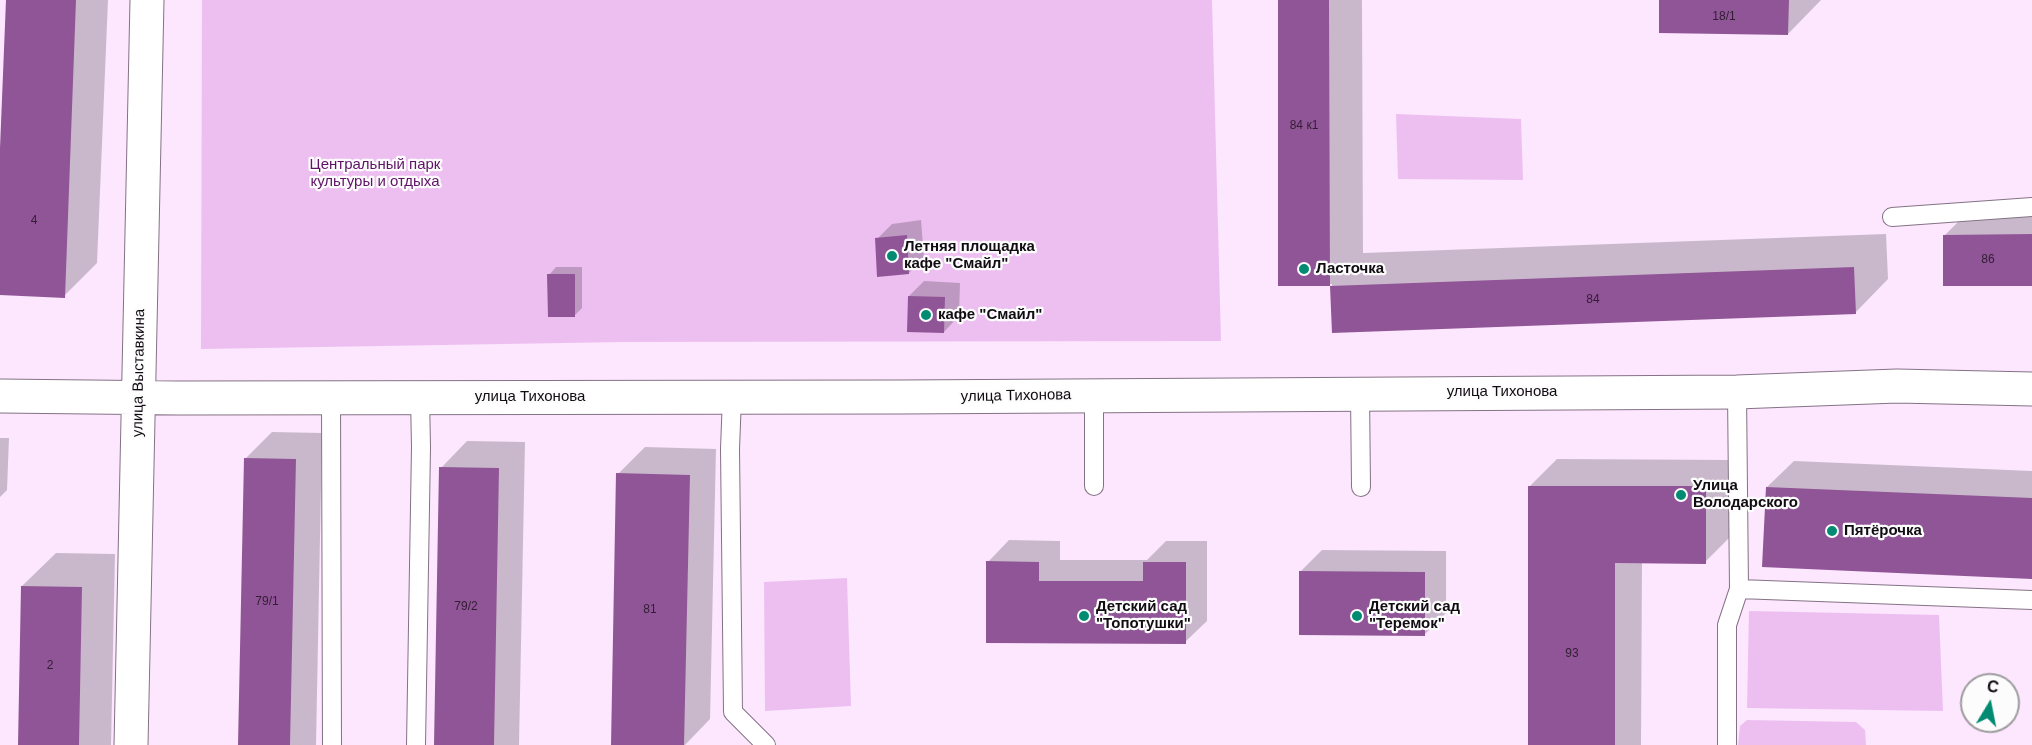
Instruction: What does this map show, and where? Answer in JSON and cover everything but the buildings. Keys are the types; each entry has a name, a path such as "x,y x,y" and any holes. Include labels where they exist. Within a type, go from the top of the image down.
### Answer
{"street":[{"name":"улица Выставкина","path":"131,745 147,0"},
{"name":"улица Тихонова","path":"0,396 139,398 732,397 1737,392 1897,386 2032,389"}],"lane":[{"path":"1892,217 2032,207"},
{"path":"1728,745 1727,625 1739,589 1737,392"},
{"path":"1360,393 1361,487"},
{"path":"1094,395 1094,486"},
{"path":"331,397 332,745"},
{"path":"416,745 420,397"},
{"path":"732,397 730,449 733,712 766,745"},
{"path":"1739,589 2032,600"}],"green space":[{"name":"Центральный парк культуры и отдыха","path":"202,0 1212,0 1221,341 624,342 201,349"},
{"path":"1396,114 1521,119 1523,180 1398,179"},
{"path":"847,578 851,706 765,711 764,582"},
{"path":"1749,611 1939,615 1943,711 1747,708"},
{"path":"1747,720 1856,722 1865,730 1866,745 1738,745 1740,726"}],"place":[{"name":"Летняя площадка кафе \"Смайл\"","path":"892,256"},
{"name":"Ласточка","path":"1304,269"},
{"name":"кафе \"Смайл\"","path":"926,315"},
{"name":"Улица Володарского","path":"1681,495"},
{"name":"Пятёрочка","path":"1832,531"},
{"name":"Детский сад \"Топотушки\"","path":"1084,616"},
{"name":"Детский сад \"Теремок\"","path":"1357,616"}]}
